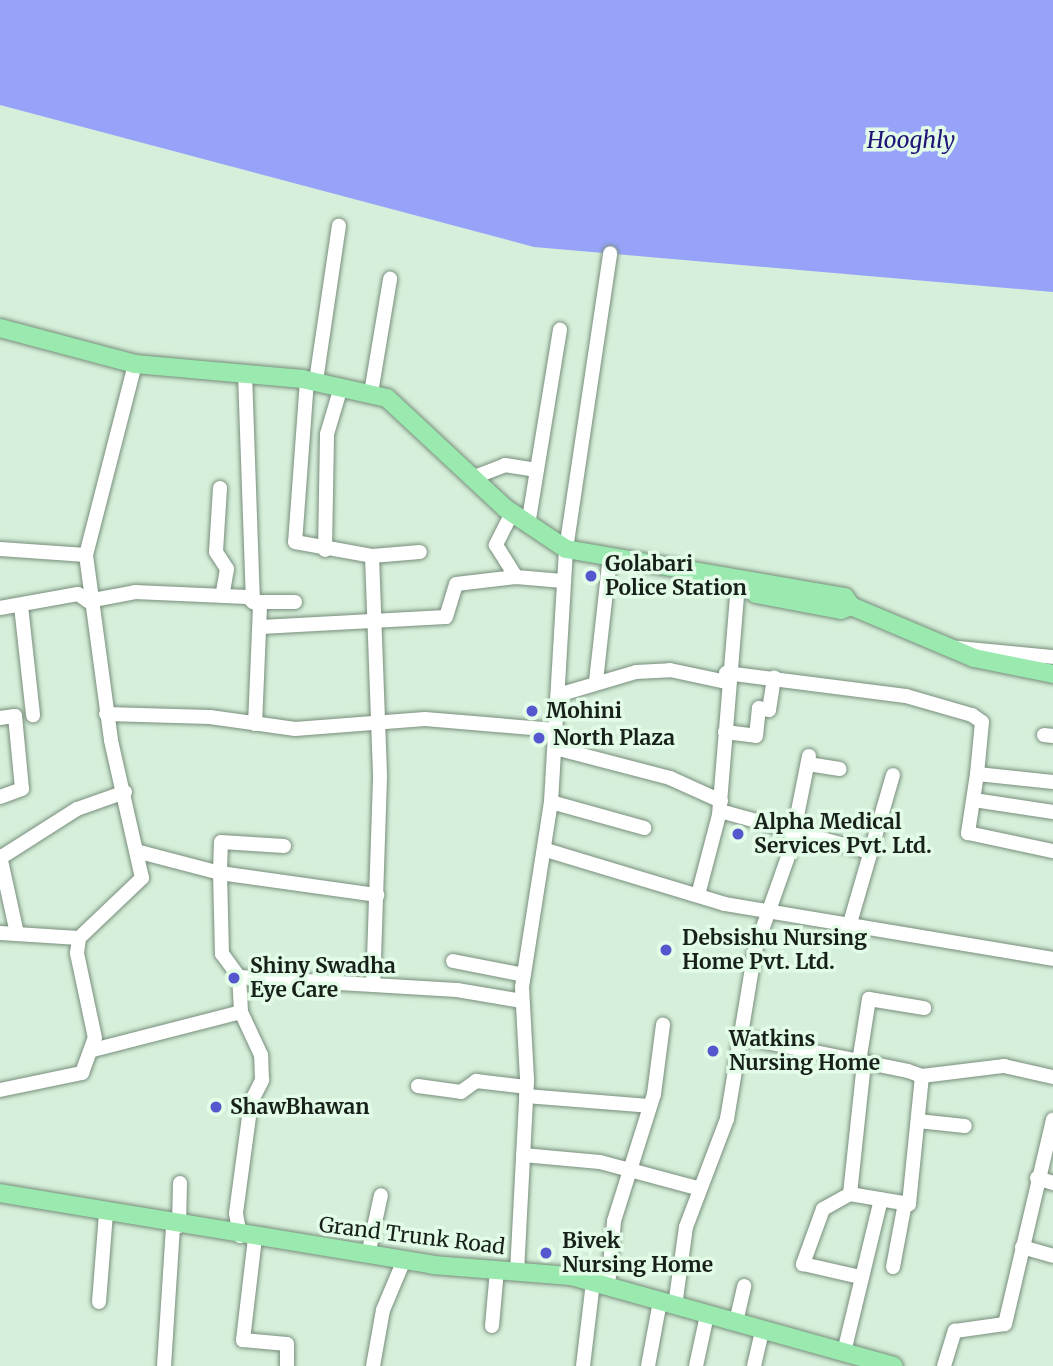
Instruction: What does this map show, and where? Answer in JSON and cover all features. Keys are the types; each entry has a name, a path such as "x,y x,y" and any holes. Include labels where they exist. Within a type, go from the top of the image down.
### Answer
{"main road":[{"path":"0,328 135,364 311,380 387,398 477,476 512,513 566,549 743,584 756,594 841,610 851,606 946,647 1016,668 1053,674"},
{"name":"Grand Trunk Road","path":"0,1193 247,1237 404,1260 601,1284 844,1352 863,1362 894,1366"}],"street":[{"path":"339,226 311,380 295,542 325,550 372,556 420,552"},
{"path":"517,1272 526,1091 522,1001 524,975 546,850 551,802 566,549 610,253"},
{"path":"371,393 390,279"},
{"path":"528,525 560,330"},
{"path":"0,933 79,938 132,893 142,878 140,852 106,714 88,601 86,555 135,364"},
{"path":"245,374 253,601"},
{"path":"325,550 327,434 341,387"},
{"path":"477,476 505,465 537,470"},
{"path":"220,488 216,552 228,569 222,596"},
{"path":"512,513 496,544 516,577"},
{"path":"0,549 86,555"},
{"path":"372,556 375,617 374,721 380,778 373,984"},
{"path":"596,681 610,556"},
{"path":"261,627 375,617 446,617 456,584 516,577 563,581"},
{"path":"698,895 720,806 726,677 743,584"},
{"path":"0,608 78,594 88,601 135,592 295,602"},
{"path":"253,601 260,606 261,627 255,724"},
{"path":"21,606 33,715"},
{"path":"946,647 965,644 1053,657"},
{"path":"558,695 596,681 670,670 726,677 774,677 906,696 972,715 982,722 968,833 1053,851"},
{"path":"725,732 756,736 759,708 769,710 774,677"},
{"path":"106,714 335,730 374,721 556,730"},
{"path":"0,718 15,716 22,789 0,797"},
{"path":"555,748 670,778 720,806 870,852"},
{"path":"648,1366 697,1188 727,1119 765,910 795,831 808,760 840,769"},
{"path":"977,774 1053,782"},
{"path":"850,923 893,775"},
{"path":"17,933 0,857 77,809 125,792"},
{"path":"974,800 1053,812"},
{"path":"551,802 644,828"},
{"path":"284,846 221,842 220,873 222,954 239,977 240,1012 261,1055 262,1080 251,1102 236,1213 247,1237 243,1340 287,1344 287,1366"},
{"path":"546,850 698,895 765,910 1053,958"},
{"path":"140,852 220,873 377,895"},
{"path":"0,1090 82,1073 93,1050 79,938"},
{"path":"453,961 524,975"},
{"path":"239,977 373,984 522,1001"},
{"path":"850,1194 869,999 924,1008"},
{"path":"93,1050 240,1012"},
{"path":"583,1366 614,1221 649,1106 663,1025"},
{"path":"741,1037 922,1076 1004,1066 1053,1076"},
{"path":"893,1267 905,1203 914,1180 922,1076"},
{"path":"418,1086 461,1092 476,1081 526,1091 649,1106"},
{"path":"918,1121 965,1126"},
{"path":"944,1366 955,1331 1005,1324 1037,1178 1053,1121"},
{"path":"523,1155 600,1162 630,1174 697,1188"},
{"path":"1037,1178 1053,1183"},
{"path":"164,1366 180,1183"},
{"path":"860,1278 803,1264 823,1209 850,1194 905,1203"},
{"path":"368,1255 381,1195"},
{"path":"844,1352 881,1199"},
{"path":"99,1303 106,1213"},
{"path":"1022,1247 1053,1256"},
{"path":"373,1366 383,1310 404,1260"},
{"path":"492,1326 497,1270"},
{"path":"736,1322 744,1286"},
{"path":"696,1366 707,1315"},
{"path":"754,1366 762,1330"}],"water":[{"name":"Hooghly","path":"0,0 1053,0 1053,292 534,247 0,105"}],"place":[{"name":"Golabari Police Station","path":"591,576"},
{"name":"Mohini","path":"532,711"},
{"name":"North Plaza","path":"539,738"},
{"name":"Alpha Medical Services Pvt. Ltd.","path":"738,834"},
{"name":"Debsishu Nursing Home Pvt. Ltd.","path":"666,950"},
{"name":"Shiny Swadha Eye Care","path":"234,978"},
{"name":"Watkins Nursing Home","path":"713,1051"},
{"name":"ShawBhawan","path":"216,1107"},
{"name":"Bivek Nursing Home","path":"546,1253"}]}
